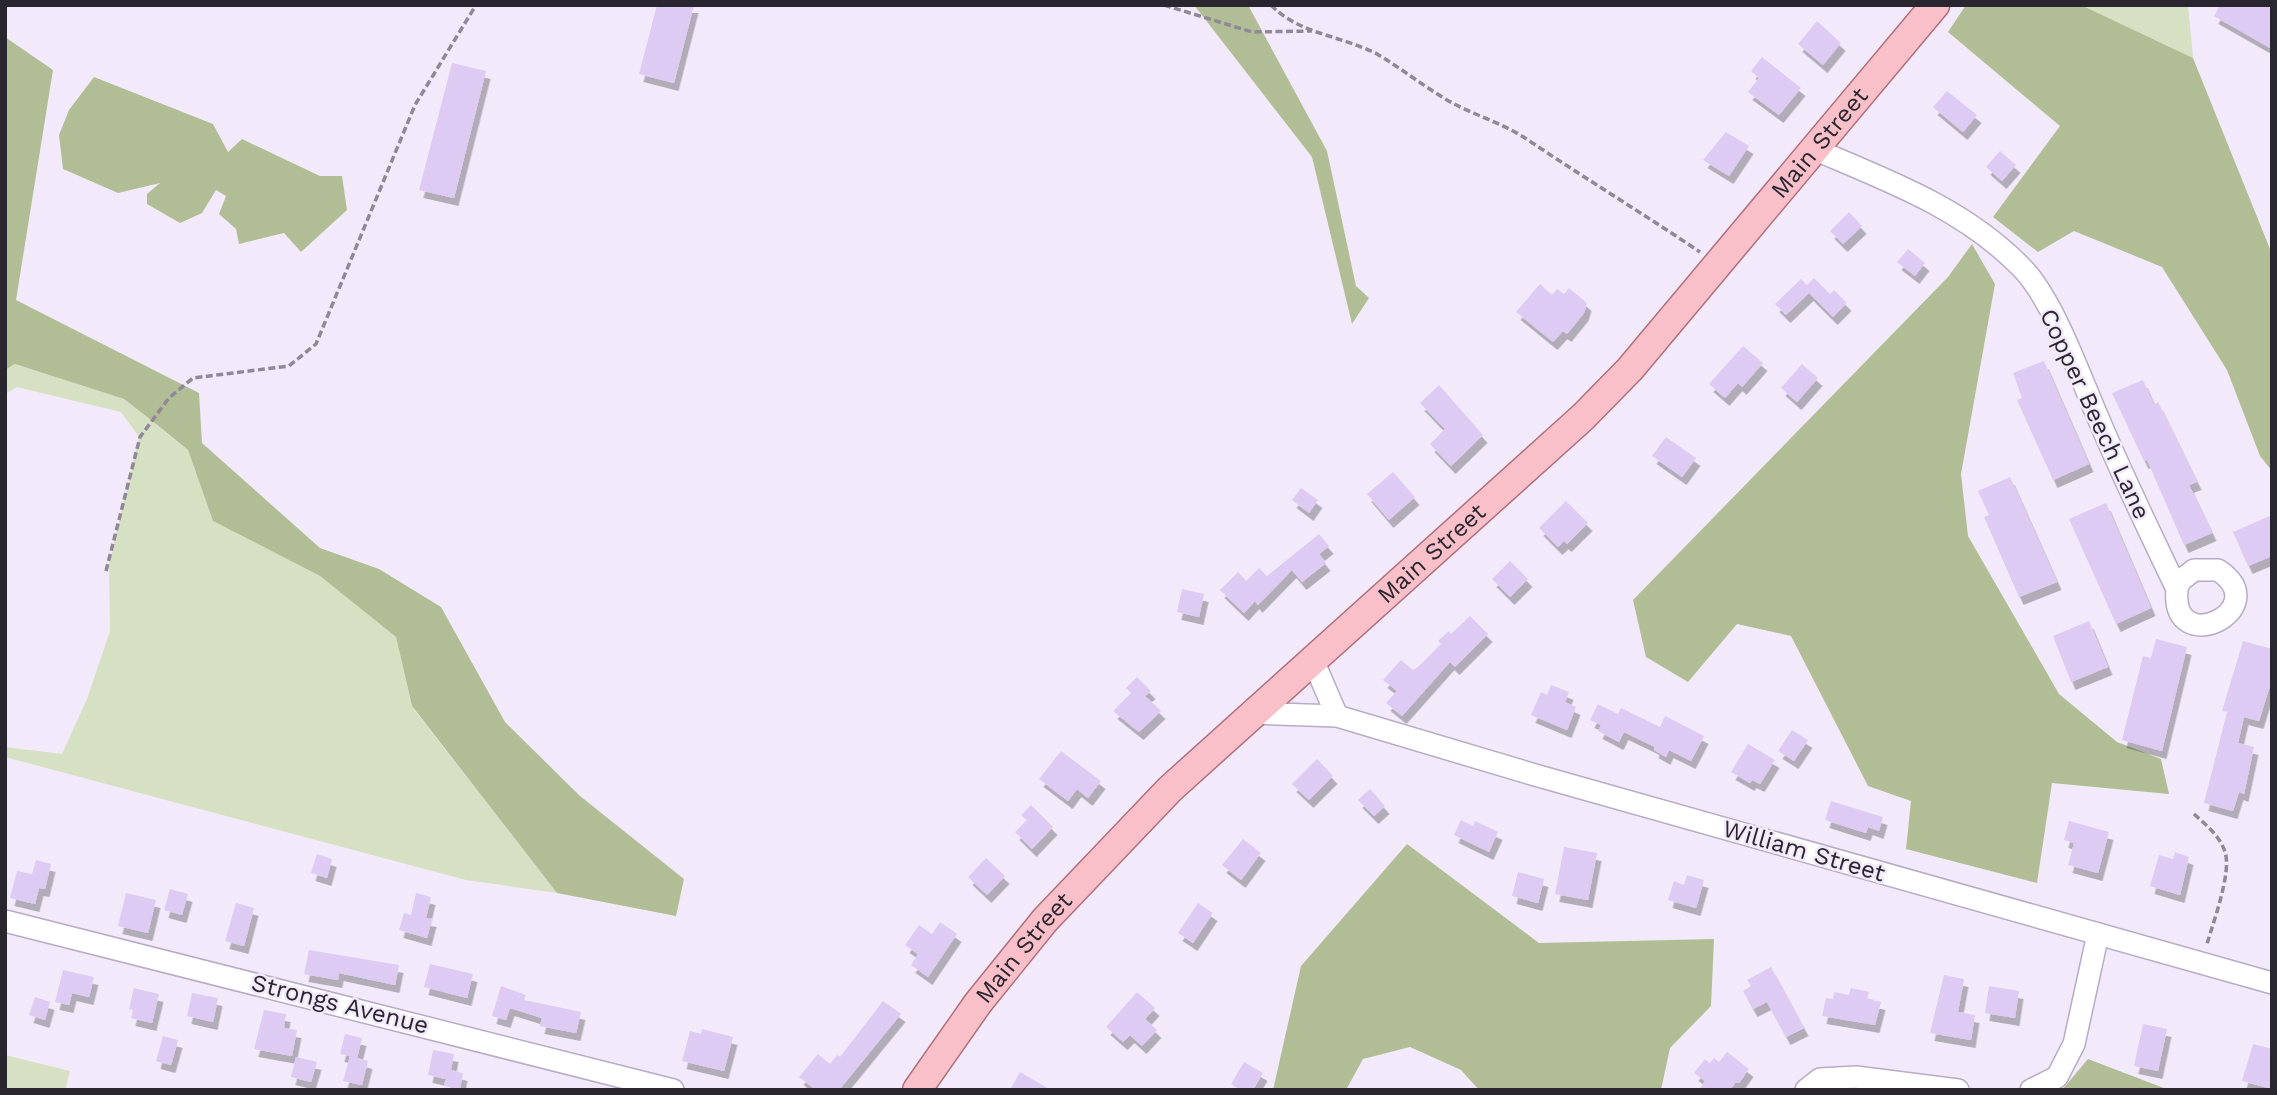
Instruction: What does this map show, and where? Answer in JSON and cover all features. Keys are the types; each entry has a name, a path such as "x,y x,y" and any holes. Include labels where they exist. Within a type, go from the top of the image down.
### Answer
{"main road":[{"name":"Main Street","path":"917,1090 978,1003 1045,920 1170,789 1312,658 1583,418 1630,369 1935,5"}],"street":[{"name":"Copper Beech Lane","path":"1816,150 1930,199 1979,232 2024,269 2058,325 2121,472 2177,589"},
{"path":"1312,658 1337,716"},
{"name":"William Street","path":"1252,713 1337,716 1535,775 2272,983"},
{"name":"Strongs Avenue","path":"5,921 673,1090"},
{"path":"2031,1090 2057,1077 2074,1044 2098,934"},
{"path":"1806,1090 1820,1079 1856,1077 1958,1090"}],"path":[{"path":"106,571 139,437 169,398 192,378 289,366 316,344 415,105 476,5"},
{"path":"1164,5 1252,32 1314,31"},
{"path":"1271,5 1277,12 1314,31 1359,44 1407,71 1440,96 1524,137 1720,264"},
{"path":"2194,814 2213,831 2226,853 2223,882 2202,963"}],"green space":[{"path":"1194,5 1248,5 1327,151 1356,286 1369,298 1352,324 1312,157"},
{"path":"1966,5 2081,5 2193,58 2272,254 2272,471 2260,456 2227,370 2162,267 2074,231 2038,252 1993,217 2060,126 1948,32"},
{"path":"2081,5 2188,5 2193,58"},
{"path":"5,37 53,70 16,300 199,393 202,443 320,548 379,569 441,607 505,722 580,796 684,879 676,916 557,893 412,706 396,637 320,576 213,521 188,450 124,399 15,364 5,370"},
{"path":"94,77 213,124 228,152 242,139 320,176 342,176 347,210 301,252 284,233 239,244 236,229 219,214 226,196 216,190 202,213 180,223 147,204 147,194 160,183 118,193 63,169 59,135 69,110"},
{"path":"1972,244 1995,284 1961,474 1968,536 2059,694 2117,742 2161,759 2169,794 2052,783 2037,883 1906,849 1911,801 1868,786 1791,636 1737,624 1688,682 1646,657 1633,600 1948,277"},
{"path":"15,364 124,399 188,450 213,521 320,576 396,637 412,707 557,893 466,880 5,757 5,747 62,754 87,699 110,631 109,564 139,437 121,412 17,387 5,394 5,370"},
{"path":"1407,844 1539,943 1714,939 1711,1006 1670,1048 1661,1090 1479,1090 1461,1070 1410,1047 1363,1059 1346,1090 1273,1090 1301,966"},
{"path":"5,1055 70,1071 65,1090 5,1090"},
{"path":"2088,1059 2169,1090 2062,1090"}],"building":[{"path":"657,5 694,5 674,83 639,74"},
{"path":"2220,5 2272,5 2272,49 2214,16"},
{"path":"1817,21 1841,43 1823,65 1798,44"},
{"path":"1762,57 1801,88 1779,115 1748,92 1759,78 1751,71"},
{"path":"452,63 486,71 454,198 419,190"},
{"path":"1947,91 1977,115 1963,132 1933,107"},
{"path":"1726,132 1749,146 1729,176 1703,160"},
{"path":"2000,151 2016,165 2002,181 1986,167"},
{"path":"1849,212 1862,226 1843,244 1830,231"},
{"path":"1908,249 1925,263 1915,276 1897,262"},
{"path":"1814,278 1830,294 1834,290 1847,303 1833,317 1809,293 1786,315 1775,304 1801,279 1807,285"},
{"path":"1540,284 1552,295 1557,289 1564,294 1569,288 1587,303 1584,313 1567,334 1563,331 1553,342 1516,312"},
{"path":"1743,346 1763,363 1742,387 1738,383 1725,398 1709,384"},
{"path":"2044,361 2089,464 2053,480 2017,400 2022,398 2013,373"},
{"path":"1802,364 1818,378 1797,402 1781,388"},
{"path":"2143,380 2154,405 2158,402 2197,482 2189,485 2212,533 2184,545 2147,460 2144,461 2112,393"},
{"path":"1439,385 1483,435 1451,466 1430,444 1445,429 1420,403"},
{"path":"1666,437 1696,458 1682,477 1652,456"},
{"path":"1393,472 1415,497 1389,520 1367,494"},
{"path":"2010,477 2057,582 2019,597 1984,517 1989,515 1978,491"},
{"path":"1301,488 1318,500 1309,513 1292,500"},
{"path":"1566,501 1588,523 1567,544 1564,541 1558,547 1539,528"},
{"path":"2106,503 2151,608 2116,624 2069,519"},
{"path":"2272,515 2272,556 2248,566 2233,532"},
{"path":"1319,534 1329,546 1319,554 1326,563 1302,582 1292,570 1258,605 1255,601 1244,613 1220,590 1238,572 1246,581 1259,568 1267,576"},
{"path":"1510,561 1528,579 1510,597 1492,579"},
{"path":"1182,589 1204,594 1199,617 1177,612"},
{"path":"1470,616 1488,634 1455,667 1450,662 1402,716 1386,703 1397,691 1383,680 1401,660 1413,670 1441,644 1438,641 1449,631 1451,634"},
{"path":"2089,621 2108,667 2071,682 2053,636"},
{"path":"2156,639 2187,647 2162,751 2122,740 2143,656 2151,658"},
{"path":"2243,641 2272,649 2272,679 2259,721 2244,717 2238,743 2254,747 2244,794 2239,792 2233,811 2204,803 2227,712 2222,711"},
{"path":"1137,677 1151,691 1145,696 1161,711 1139,732 1113,711 1131,693 1126,688"},
{"path":"1551,685 1569,692 1565,702 1576,707 1567,730 1531,715 1541,692 1547,695"},
{"path":"1598,704 1618,714 1621,708 1660,727 1665,716 1704,736 1691,761 1669,750 1666,757 1654,750 1655,747 1624,732 1619,742 1598,731 1601,725 1590,720"},
{"path":"1792,730 1808,740 1794,761 1778,751"},
{"path":"1748,744 1775,760 1760,784 1752,780 1750,783 1731,772"},
{"path":"1061,751 1101,781 1088,798 1077,789 1068,801 1039,779"},
{"path":"1317,759 1333,776 1309,800 1292,784"},
{"path":"1370,789 1385,806 1374,816 1358,800"},
{"path":"1831,801 1883,817 1879,831 1868,827 1866,833 1825,820"},
{"path":"1031,805 1053,827 1032,849 1015,832 1027,820 1021,815"},
{"path":"1461,820 1473,826 1475,821 1498,832 1489,852 1454,835"},
{"path":"2069,821 2109,832 2098,873 2068,865 2074,843 2064,840"},
{"path":"1243,839 1261,853 1241,880 1222,865"},
{"path":"1564,847 1597,853 1588,900 1555,894"},
{"path":"2175,852 2189,857 2180,895 2150,886 2159,855 2173,859"},
{"path":"317,854 332,859 327,878 311,873"},
{"path":"986,858 1005,876 987,895 968,877"},
{"path":"36,860 51,864 45,889 39,888 35,904 10,898 17,871 32,874"},
{"path":"1518,872 1544,879 1538,903 1512,896"},
{"path":"1687,875 1704,880 1696,908 1668,900 1674,881 1684,885"},
{"path":"170,889 188,894 182,915 164,910"},
{"path":"126,893 156,900 148,933 118,926"},
{"path":"416,893 431,897 426,918 432,919 427,938 399,930 404,913 411,915"},
{"path":"236,903 254,908 244,946 225,941"},
{"path":"1198,903 1213,913 1193,943 1178,933"},
{"path":"940,922 957,934 928,977 911,965 918,954 905,945 919,925 932,934"},
{"path":"309,950 399,965 395,985 339,973 338,980 304,974"},
{"path":"430,964 473,974 467,998 424,987"},
{"path":"1771,967 1804,1028 1786,1037 1767,1002 1753,1009 1743,991 1751,986 1747,980"},
{"path":"63,970 94,977 89,997 72,993 69,1005 55,1002"},
{"path":"1944,975 1964,979 1958,1012 1975,1015 1971,1040 1930,1033"},
{"path":"501,986 526,995 524,1000 581,1012 576,1033 540,1026 542,1018 510,1008 506,1020 492,1016"},
{"path":"1989,986 2019,991 2015,1018 1985,1013"},
{"path":"134,988 159,994 152,1023 131,1018 133,1010 129,1009"},
{"path":"1851,988 1869,992 1867,999 1881,1002 1875,1025 1822,1016 1826,998 1833,999 1834,992 1849,995"},
{"path":"1137,992 1155,1008 1145,1019 1157,1030 1142,1046 1130,1035 1123,1042 1106,1027"},
{"path":"192,993 218,998 213,1022 187,1016"},
{"path":"35,997 50,1002 45,1020 29,1015"},
{"path":"883,1001 901,1014 839,1090 816,1090 799,1077 818,1054 830,1064 837,1055 840,1057"},
{"path":"264,1010 286,1014 284,1028 297,1030 292,1056 254,1049"},
{"path":"2143,1024 2167,1029 2158,1071 2134,1066"},
{"path":"702,1029 733,1037 724,1071 682,1061 690,1031 701,1034"},
{"path":"345,1034 362,1038 357,1058 368,1061 362,1085 343,1081 350,1056 340,1054"},
{"path":"163,1036 178,1040 171,1065 156,1061"},
{"path":"2253,1044 2272,1049 2272,1089 2242,1081"},
{"path":"433,1050 454,1054 451,1070 463,1073 460,1089 444,1086 446,1079 428,1075"},
{"path":"1727,1052 1749,1069 1739,1083 1735,1083 1730,1090 1699,1090 1705,1081 1694,1073 1705,1059 1710,1063 1714,1058 1719,1062"},
{"path":"296,1057 317,1062 311,1082 291,1077"},
{"path":"1244,1062 1263,1073 1253,1090 1240,1090 1231,1084"},
{"path":"1020,1072 1051,1090 1010,1090"}]}
